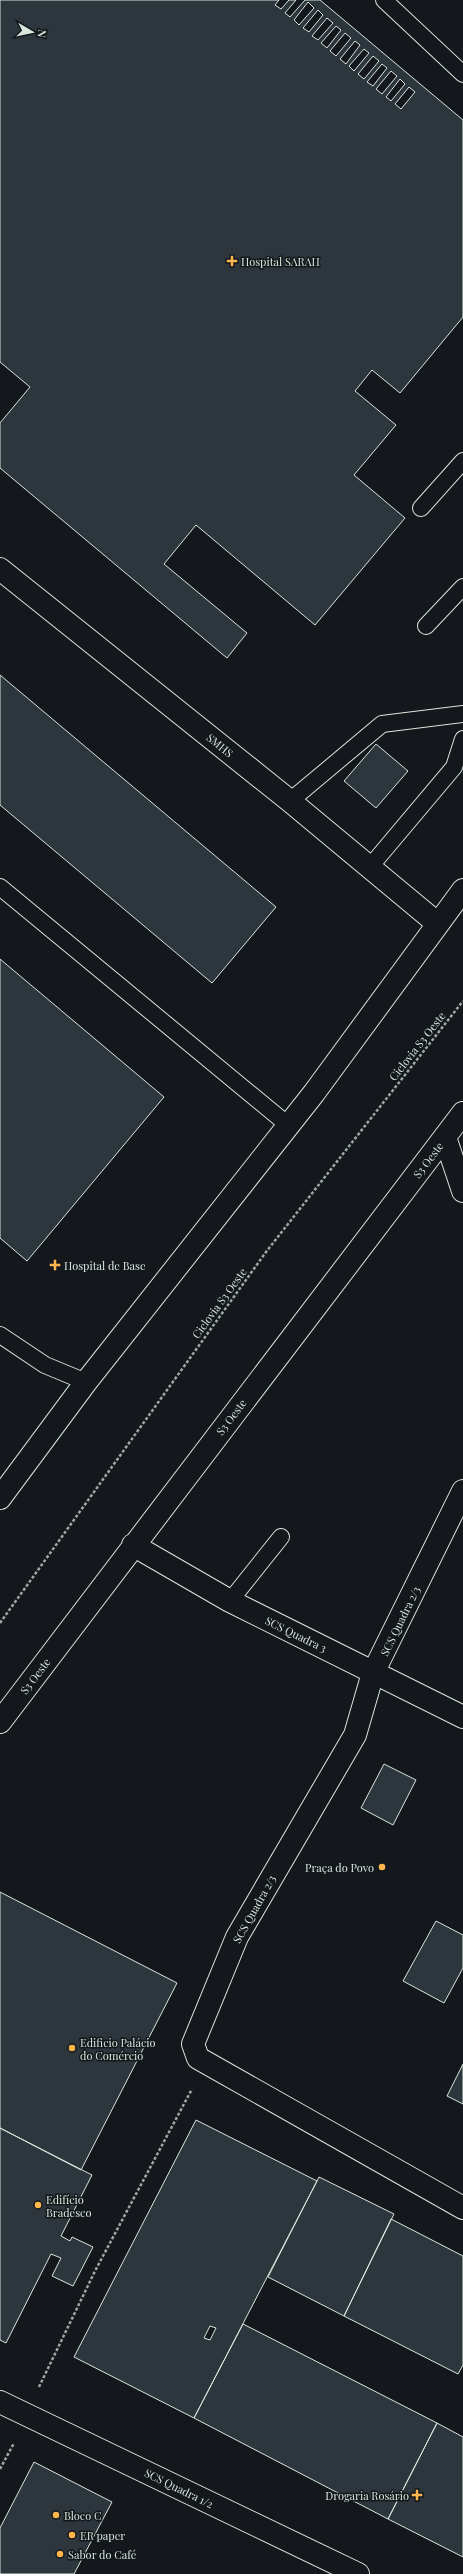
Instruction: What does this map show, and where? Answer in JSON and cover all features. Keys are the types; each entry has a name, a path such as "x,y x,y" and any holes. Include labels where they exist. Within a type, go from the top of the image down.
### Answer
{"street":[{"name":"SMHS","path":"0,569 290,801 438,924"},
{"path":"0,1498 86,1382 314,1093 463,890"},
{"name":"S3 Oeste","path":"2,1716 463,1113"},
{"path":"445,1137 463,1191"},
{"name":"SCS Quadra 2/3","path":"463,1491 374,1673 354,1735 237,1937 193,2044 198,2058 463,2208"},
{"name":"SCS Quadra 3","path":"133,1545 230,1601 463,1717"},
{"name":"SCS Quadra 1/2","path":"0,2402 358,2574"}],"lane":[{"path":"384,0 463,74"},
{"path":"422,508 463,461"},
{"path":"426,626 463,587"},
{"path":"290,801 382,724 463,714"},
{"path":"369,868 454,767 463,739"},
{"path":"0,887 288,1125"},
{"path":"0,1335 45,1365 86,1382"},
{"path":"230,1601 281,1537"}],"path":[{"name":"Ciclovia S3 Oeste","path":"0,1623 266,1252 463,1001"},
{"path":"0,2469 27,2415 52,2356 95,2270 206,2062"}],"building":[{"name":"Hospital SARAH","path":"0,0 279,0 275,5 281,9 289,0 296,0 285,13 290,17 305,0 320,0 463,120 463,317 400,393 372,370 355,391 396,425 354,475 405,518 315,625 196,525 164,564 247,633 227,658 0,468 0,423 30,387 0,362","holes":["308,2 314,8 299,25 294,20","318,10 323,15 309,32 303,28","327,18 333,23 318,40 312,36","336,26 341,30 327,48 321,43","345,33 351,38 336,56 330,51","355,41 360,45 346,64 340,59","364,49 369,53 354,71 349,66","373,56 379,61 364,79 358,74","382,64 387,68 373,86 367,82","391,71 397,76 382,94 376,89","400,79 405,84 391,101 386,97","409,87 415,92 401,109 395,104"]},
{"path":"0,675 276,907 212,983 0,805"},
{"path":"376,744 408,771 376,808 344,781"},
{"path":"0,959 164,1097 27,1261 0,1238"},
{"path":"384,1764 416,1780 393,1825 361,1808"},
{"name":"Edificio Palácio do Comércio","path":"0,1892 177,1983 81,2170 0,2128"},
{"path":"436,1921 463,1935 463,1968 444,2003 403,1981"},
{"path":"463,2064 463,2104 447,2096"},
{"path":"196,2120 317,2181 194,2418 74,2357","holes":["210,2326 216,2328 210,2340 204,2338"]},
{"name":"Edifício Bradesco","path":"0,2128 92,2175 61,2236 70,2241 72,2237 93,2247 73,2286 52,2276 61,2258 51,2254 6,2343 0,2340"},
{"path":"319,2177 394,2214 344,2316 268,2277"},
{"path":"391,2219 463,2256 463,2365 458,2374 344,2316"},
{"path":"243,2324 437,2423 388,2519 194,2418"},
{"path":"437,2423 463,2437 463,2557 388,2519"},
{"name":"Bloco C","path":"34,2462 112,2502 74,2574 0,2574 0,2528"}],"place":[{"name":"Hospital SARAH","path":"232,261"},
{"name":"Hospital de Base","path":"55,1265"},
{"name":"Praça do Povo","path":"382,1867"},
{"name":"Edificio Palácio do Comércio","path":"72,2048"},
{"name":"Edifício Bradesco","path":"38,2205"},
{"name":"Drogaria Rosário","path":"417,2495"},
{"name":"Bloco C","path":"56,2515"},
{"name":"ER paper","path":"72,2535"},
{"name":"Sabor do Café","path":"60,2554"}]}
